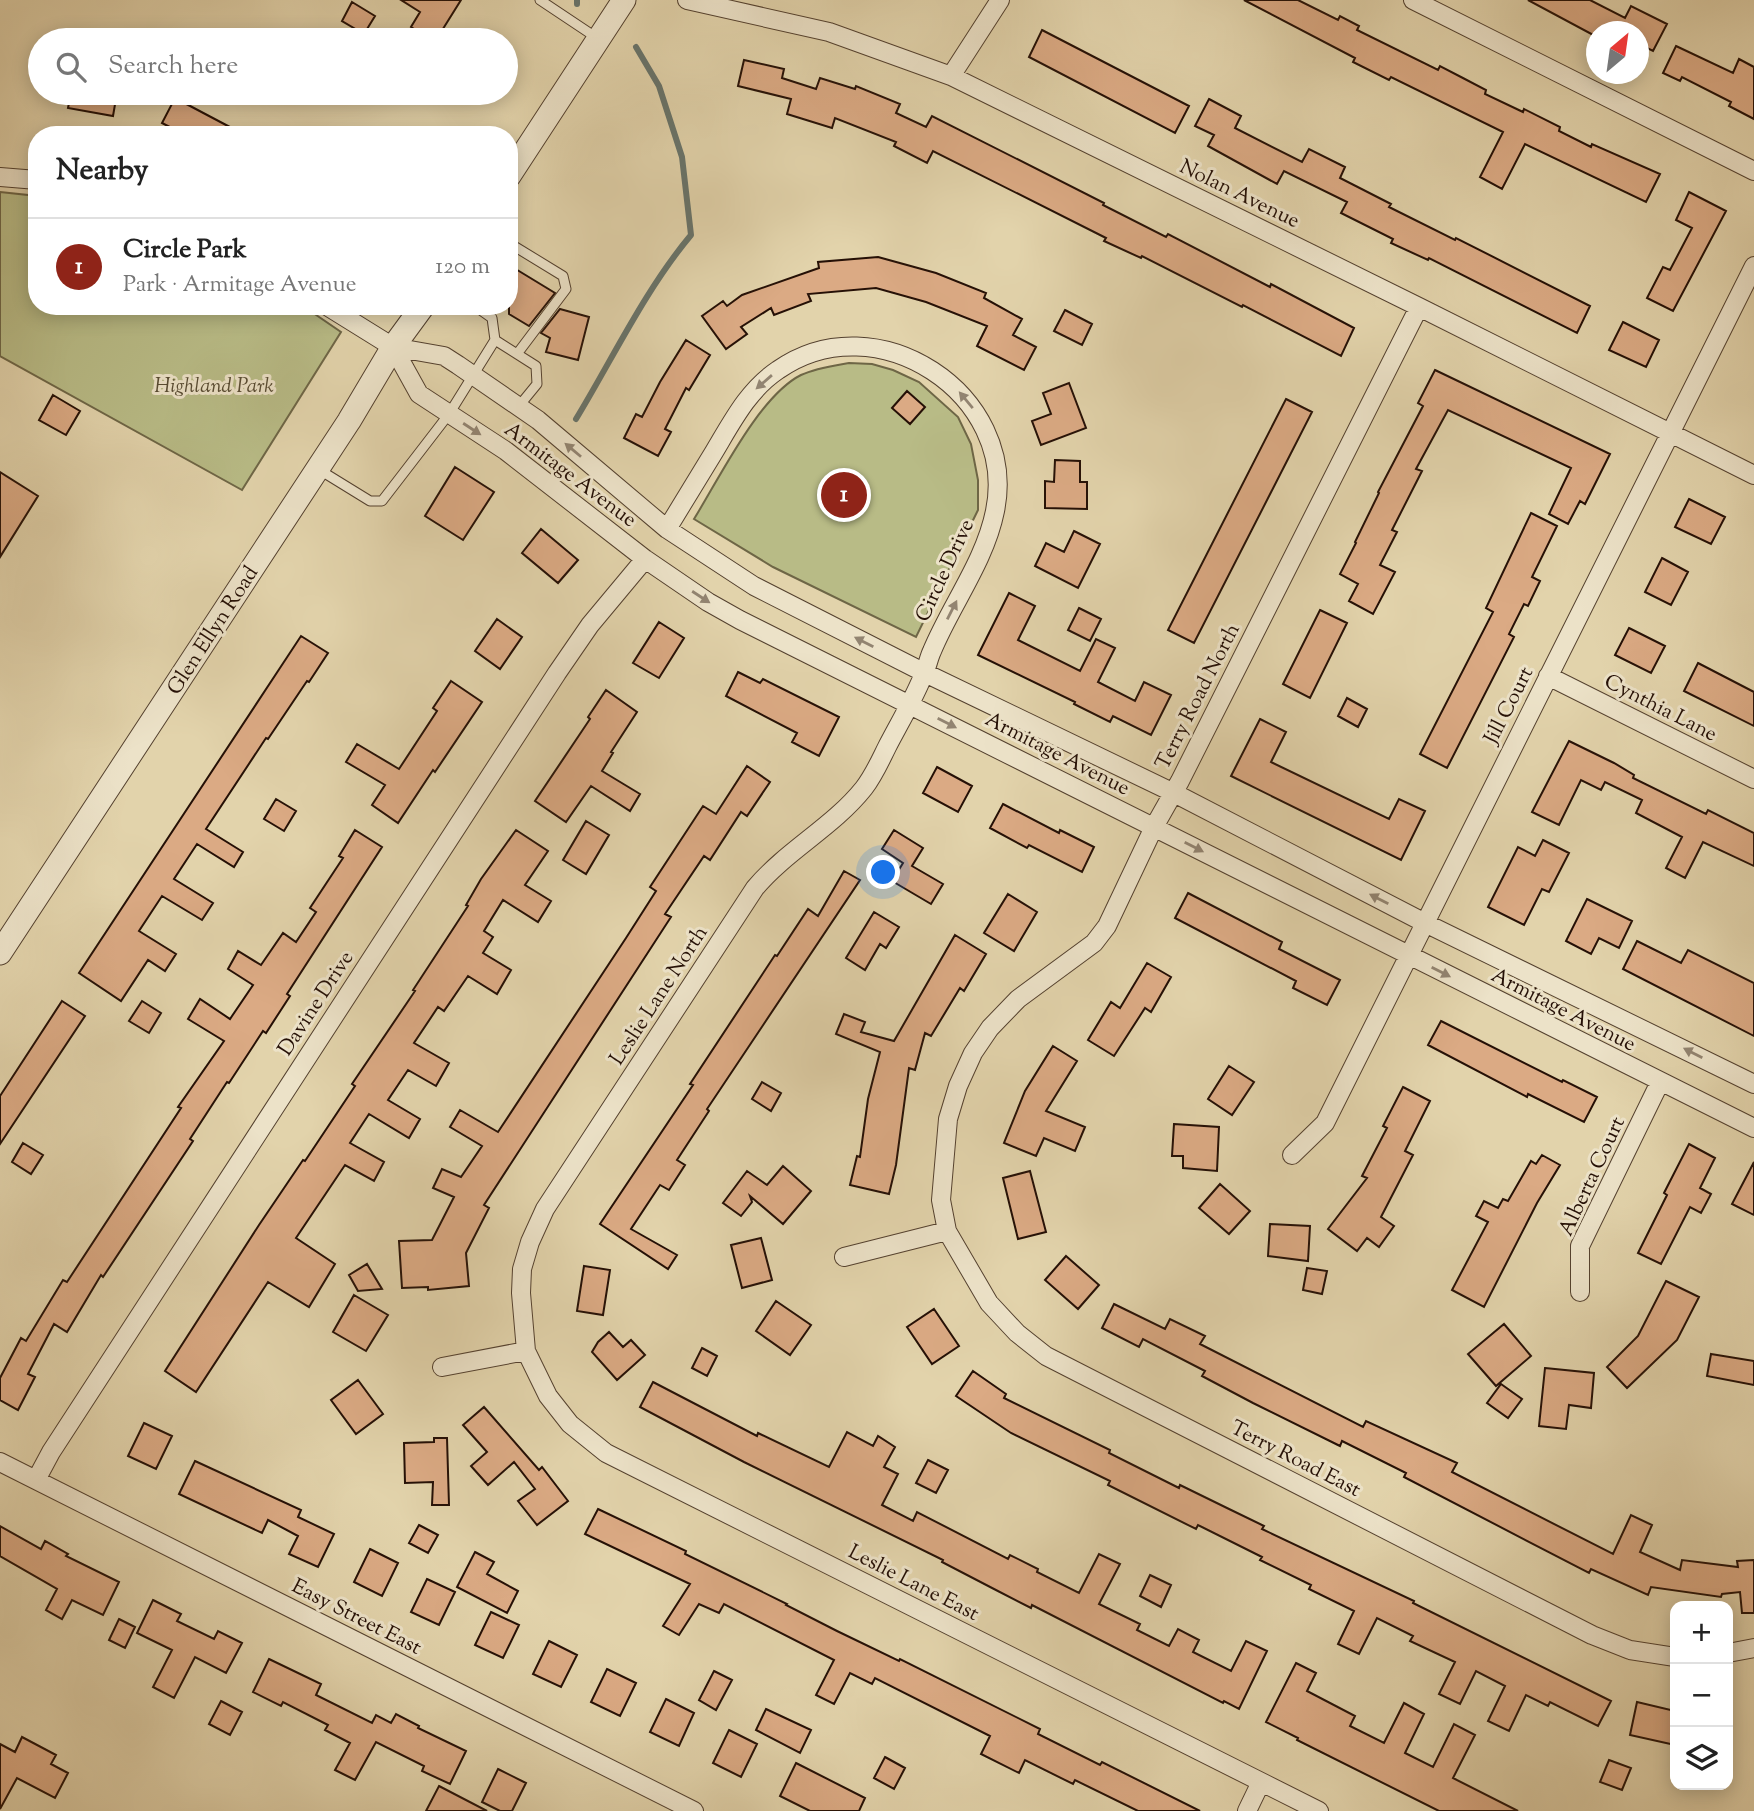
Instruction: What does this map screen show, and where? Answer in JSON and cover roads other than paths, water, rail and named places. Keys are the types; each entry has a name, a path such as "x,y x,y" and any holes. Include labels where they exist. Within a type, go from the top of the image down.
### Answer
{"street":[{"path":"518,162 624,0"},
{"name":"Nolan Avenue","path":"687,0 829,32 951,76 1754,475"},
{"path":"951,76 1000,0"},
{"path":"1413,0 1754,171"},
{"path":"0,177 28,179"},
{"name":"Jill Court","path":"1292,1155 1325,1123 1754,266"},
{"name":"Terry Road North","path":"947,1231 941,1200 945,1139 958,1086 973,1054 990,1028 1018,999 1094,943 1107,926 1154,827 1174,793 1419,307"},
{"name":"Armitage Avenue","path":"341,315 393,347 444,356 474,375 519,406 667,529 754,586 925,673 1174,793 1425,923 1754,1084"},
{"name":"Glen Ellyn Road","path":"0,953 318,468 393,347 416,315"},
{"name":"Circle Drive","path":"667,529 746,401 780,368 823,350 851,346 888,351 912,358 935,371 956,388 976,412 984,427 993,453 997,491 995,512 985,542 908,704"},
{"name":"Armitage Avenue","path":"393,347 419,394 506,451 645,559 740,620 1754,1128"},
{"name":"Davine Drive","path":"36,1480 51,1452 557,673 590,625 645,559"},
{"name":"Cynthia Lane","path":"1548,676 1754,779"},
{"name":"Leslie Lane North","path":"526,1351 523,1269 530,1242 545,1209 755,888 772,869 849,805 863,789 873,776 908,704"},
{"name":"Alberta Court","path":"1580,1292 1580,1246 1660,1082"},
{"path":"845,1257 947,1231"},
{"name":"Terry Road East","path":"947,1231 989,1303 1017,1333 1046,1356 1592,1635 1630,1650 1670,1656"},
{"path":"442,1367 526,1351"},
{"name":"Leslie Lane East","path":"526,1351 548,1396 578,1432 606,1453 1320,1811"},
{"name":"Easy Street East","path":"0,1462 694,1811"},
{"path":"1733,1652 1754,1648"},
{"path":"1247,1811 1261,1782"}],"lane":[{"path":"540,0 599,39"},
{"path":"517,354 566,289 564,276 518,248"},
{"path":"318,468 370,501 382,501 449,414 495,340 492,318 488,315"},
{"path":"495,340 536,366 537,384 519,406"}],"waterway":[{"path":"576,419 644,301 691,235 682,157 659,86 636,47"}],"place":[{"name":"Circle Park","path":"844,495"}],"park label":[{"name":"Highland Park","path":"214,385"}]}
